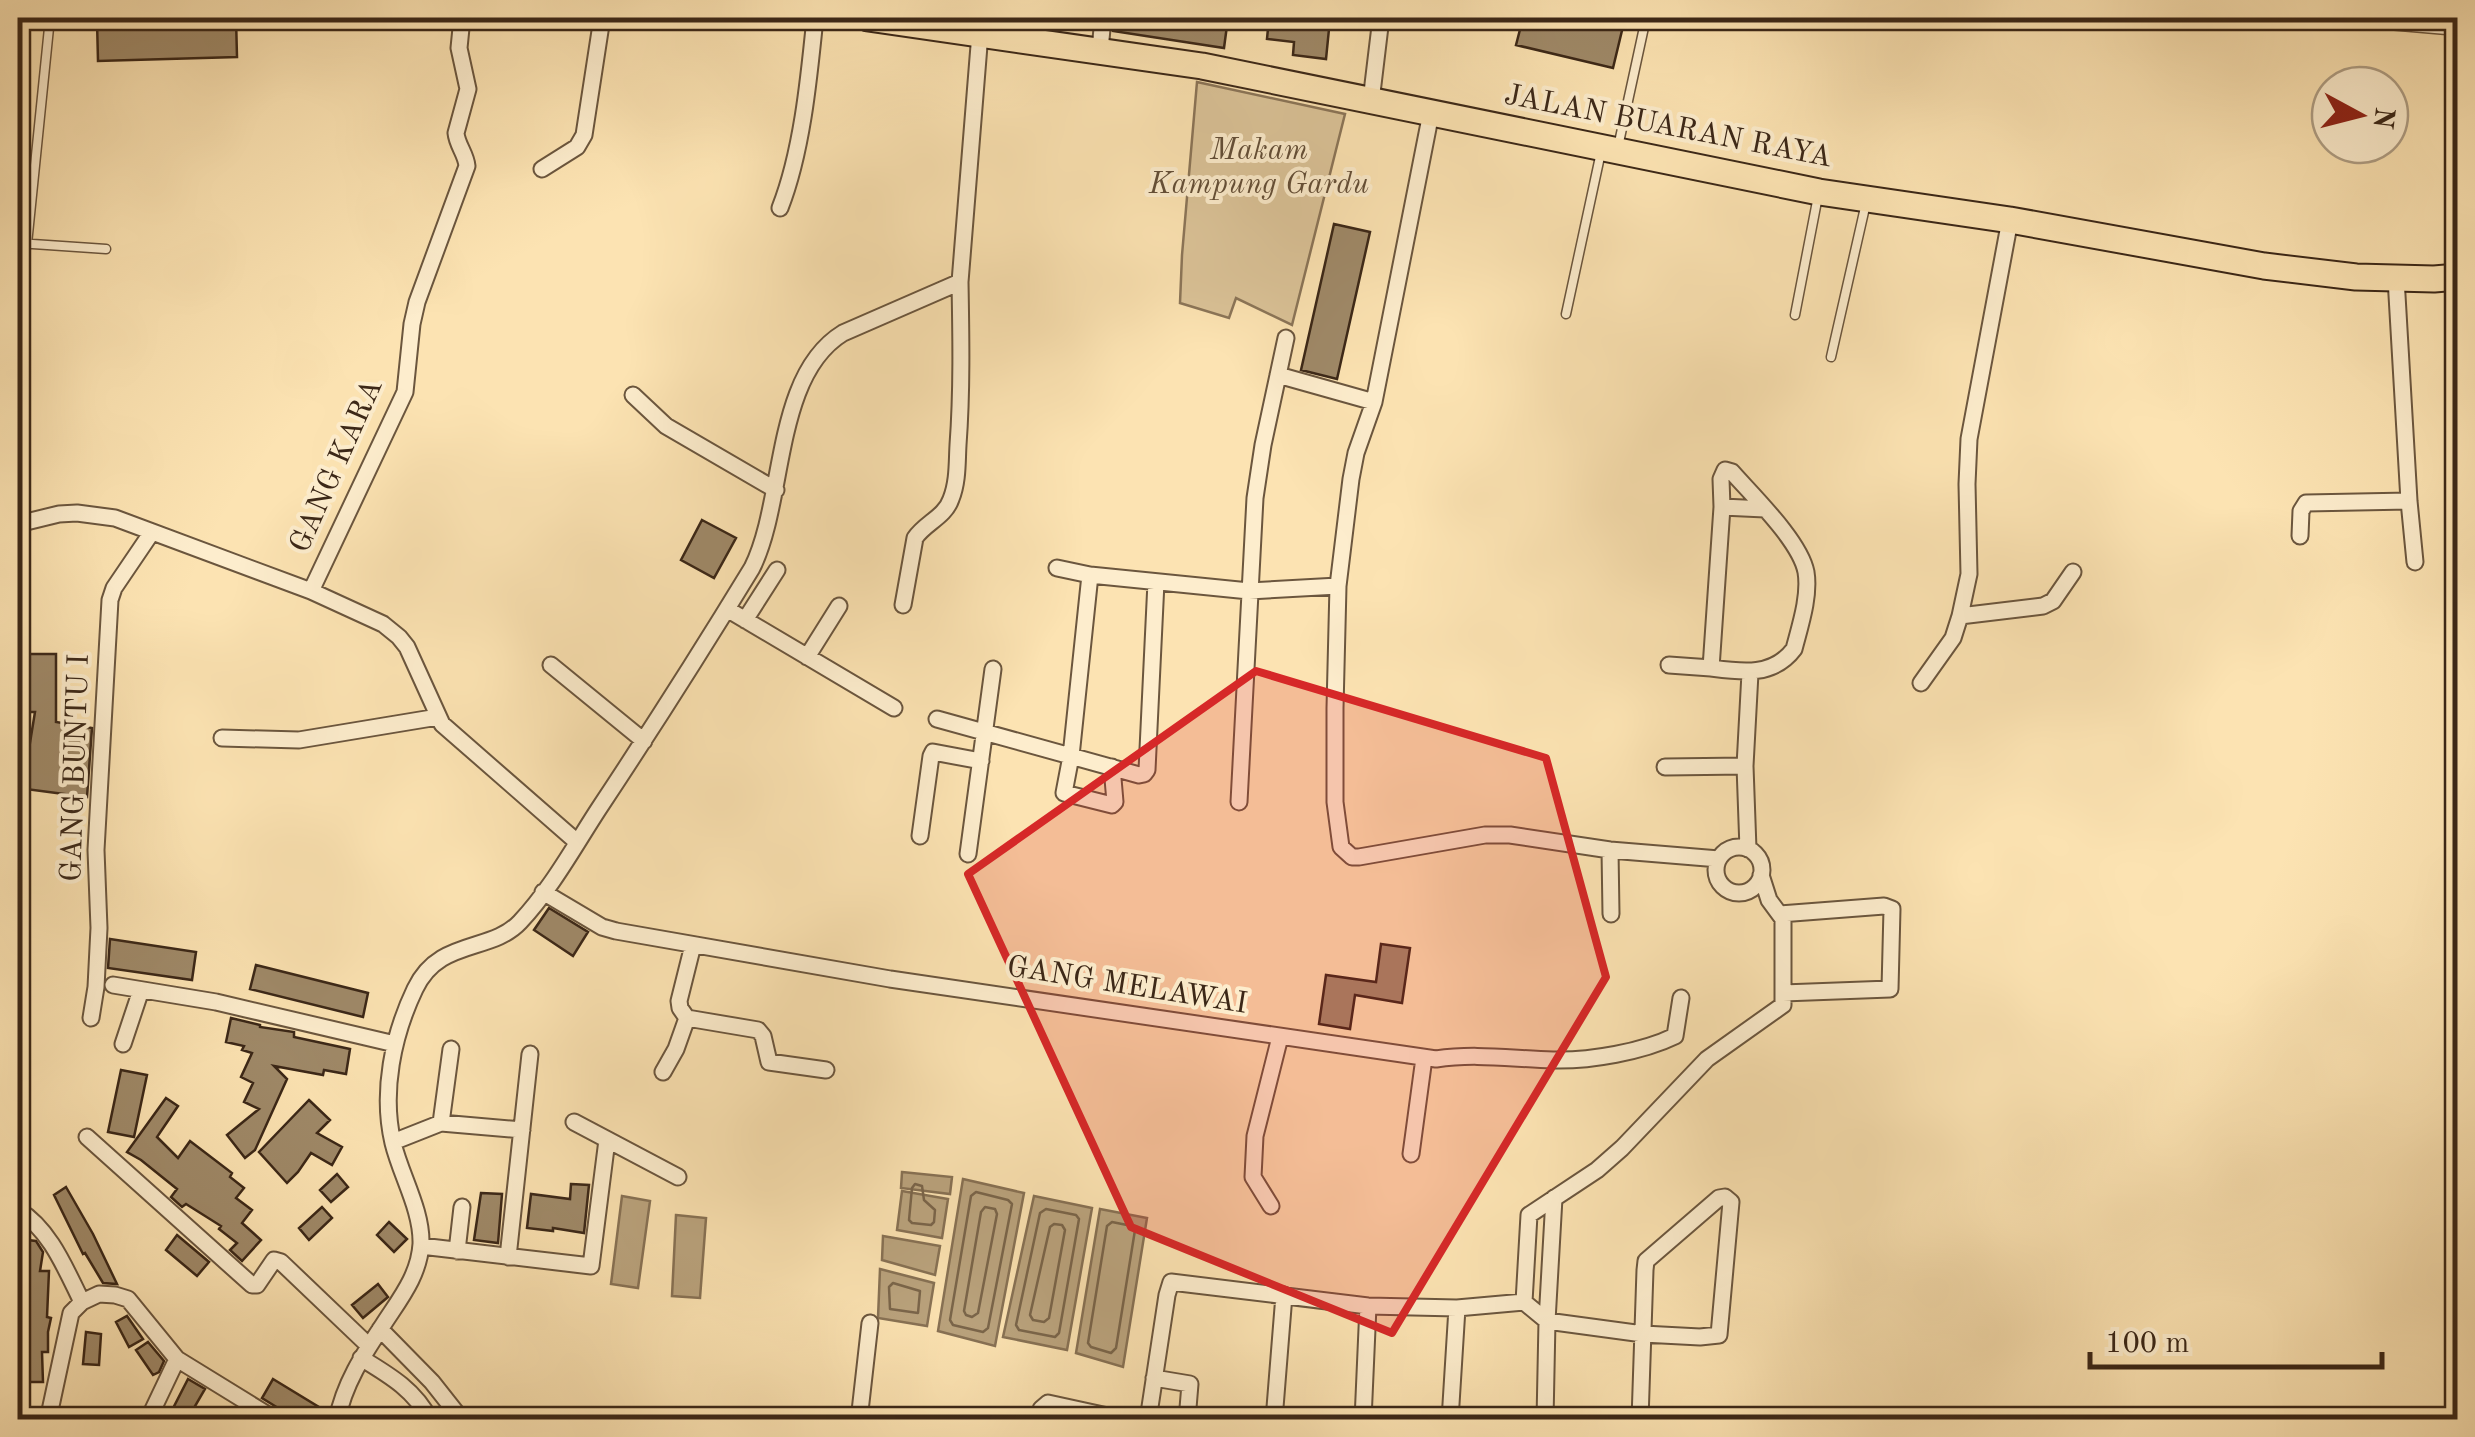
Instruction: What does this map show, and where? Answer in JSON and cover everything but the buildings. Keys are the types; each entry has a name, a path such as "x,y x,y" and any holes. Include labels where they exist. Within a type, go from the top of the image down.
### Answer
{"main road":[{"name":"JALAN BUARAN RAYA","path":"868,18 1202,66 1819,192 2010,220 2264,266 2356,278 2458,276"}],"street":[{"name":"GANG KARA","path":"311,590 405,392 417,302 467,166 456,139 468,89 459,48 462,18"},
{"path":"542,169 577,146 584,134 602,18"},
{"path":"780,208 796,154 815,18"},
{"path":"1100,50 1103,18"},
{"path":"1371,100 1381,18"},
{"path":"903,604 915,538 944,512 955,482 960,282 980,33"},
{"path":"1432,112 1374,402 1356,452 1338,586 1335,802 1341,847 1359,858 1485,835 1719,858"},
{"path":"1921,683 1953,638 1960,616 1970,563 1969,439 2010,220"},
{"path":"2396,278 2415,562"},
{"path":"337,1420 340,1402 365,1352 413,1279 421,1246 420,1224 393,1142 388,1108 395,1044 414,992 431,965 518,924 644,740 762,549 789,418 816,358 842,333 960,282"},
{"path":"1239,802 1255,498 1262,445 1286,338"},
{"path":"1278,375 1374,402"},
{"path":"633,395 666,426 776,490"},
{"path":"1668,665 1750,673 1791,655 1796,642 1807,586 1802,558 1765,509 1728,470 1724,470 1721,479 1712,668"},
{"path":"2300,536 2300,511 2306,503 2408,501"},
{"path":"1722,507 1765,509"},
{"path":"18,524 59,514 90,513 114,518 311,590 383,624 407,648 442,724 577,842"},
{"name":"GANG BUNTU I","path":"91,1018 99,928 96,850 110,600 152,532"},
{"path":"1057,568 1090,575 1248,591 1338,586"},
{"path":"745,620 776,570"},
{"path":"1960,616 2042,606 2053,601 2073,572"},
{"path":"1090,575 1065,794 1112,805 1116,802 1112,768"},
{"path":"937,719 1144,774 1156,582"},
{"path":"808,657 839,606"},
{"path":"727,609 894,708"},
{"path":"551,665 644,740"},
{"path":"968,854 993,669"},
{"path":"1748,849 1745,766 1750,673"},
{"path":"222,738 299,740 438,717"},
{"path":"920,836 933,752 982,761"},
{"path":"1665,766 1745,766"},
{"path":"1524,1302 1528,1218 1532,1212 1608,1161 1707,1059 1783,1005 1784,919 1770,900 1759,860 1748,849 1733,847 1719,858 1718,879 1729,890 1745,892 1761,876"},
{"path":"1610,850 1611,914"},
{"name":"GANG MELAWAI","path":"543,892 602,927 693,945 890,979 1424,1058 1576,1060 1611,1055 1675,1036 1680,998"},
{"path":"1780,914 1884,906 1892,909 1890,989 1783,993"},
{"path":"693,945 679,1001 687,1018 758,1030 769,1062 826,1070"},
{"path":"113,986 216,1002 395,1044"},
{"path":"124,1044 141,990"},
{"path":"663,1072 687,1018"},
{"path":"1271,1206 1253,1178 1255,1136 1280,1036"},
{"path":"441,1123 451,1048"},
{"path":"508,1257 530,1054"},
{"path":"1411,1154 1424,1058"},
{"path":"574,1122 678,1178"},
{"path":"393,1142 441,1123 522,1130"},
{"path":"88,1137 252,1285 257,1285 274,1260 280,1262 365,1352 419,1400 430,1420"},
{"path":"421,1246 591,1266 607,1140"},
{"path":"1545,1420 1554,1198"},
{"path":"1148,1420 1171,1282 1368,1306 1457,1308 1524,1302 1547,1321 1643,1334 1719,1335 1731,1202 1728,1198 1718,1198 1646,1261 1643,1334 1640,1420"},
{"path":"457,1251 462,1207"},
{"path":"18,1210 48,1238 82,1302"},
{"path":"48,1420 71,1313 99,1294 128,1299 178,1360 276,1420"},
{"path":"1274,1420 1284,1295"},
{"path":"1363,1420 1368,1306"},
{"path":"1450,1420 1457,1308"},
{"path":"859,1420 870,1324"},
{"path":"380,1329 432,1382 462,1420"},
{"path":"148,1420 178,1360"},
{"path":"1154,1378 1190,1384 1187,1420"},
{"path":"1039,1420 1041,1409 1048,1403 1126,1420"}],"lane":[{"path":"50,18 22,244 106,250"},
{"path":"1566,314 1646,18"},
{"path":"2308,18 2458,31"},
{"path":"1796,316 1819,192"},
{"path":"1831,357 1867,199"}],"highlighted area":[{"path":"1256,671 1546,758 1606,977 1392,1333 1131,1227 968,874"}],"green space":[{"name":"Makam Kampung Gardu","path":"1197,82 1345,114 1292,325 1236,298 1229,318 1180,303"}],"water":[{"path":"902,1172 952,1177 950,1194 901,1188"},
{"path":"963,1179 1024,1193 995,1346 938,1331"},
{"path":"902,1191 948,1199 942,1238 897,1230"},
{"path":"622,1196 650,1201 638,1288 611,1284"},
{"path":"1034,1196 1092,1208 1067,1350 1003,1337"},
{"path":"1100,1209 1147,1218 1123,1367 1076,1353"},
{"path":"676,1215 706,1218 700,1298 672,1296"},
{"path":"883,1236 940,1246 935,1275 882,1260"},
{"path":"880,1269 934,1283 927,1326 878,1318"}]}
